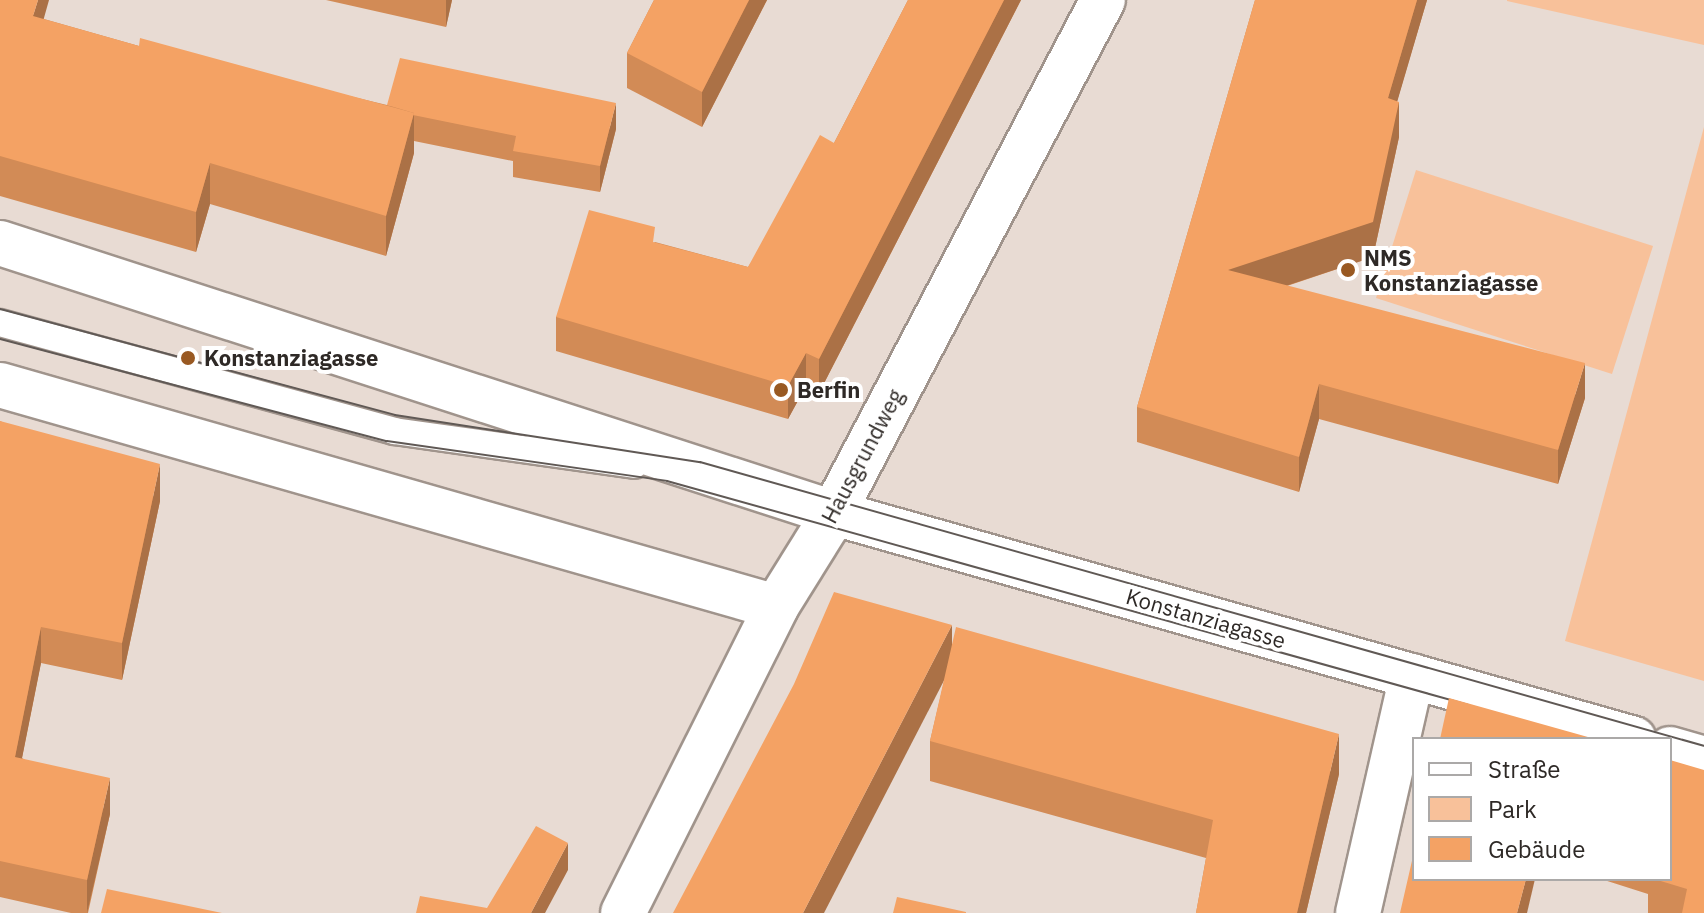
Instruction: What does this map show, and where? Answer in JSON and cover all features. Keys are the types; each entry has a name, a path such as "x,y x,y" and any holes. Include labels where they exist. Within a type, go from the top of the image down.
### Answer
{"street":[{"name":"Hausgrundweg","path":"623,913 776,607 834,513 1103,0"},
{"name":"Konstanziagasse","path":"0,243 834,513 1627,737"},
{"path":"0,385 776,607"},
{"path":"1358,913 1412,676"},
{"path":"1672,750 1704,759"}],"lane":[{"name":"Konstanziagasse","path":"0,323 394,431 669,470 779,495"}],"green space":[{"path":"1507,0 1704,0 1704,45 1507,1"},
{"path":"1704,127 1704,681 1565,641"},
{"path":"1416,170 1653,246 1612,374 1376,298"}],"building":[{"path":"0,0 38,0 33,16 139,46 140,38 414,113 386,216 210,163 196,212 0,156"},
{"path":"654,0 749,0 702,92 627,53"},
{"path":"908,0 1004,0 819,359 806,353 788,386 556,317 589,210 655,227 653,242 748,267 820,135 834,143"},
{"path":"1255,0 1417,0 1388,98 1399,102 1373,222 1228,270 1585,363 1558,450 1319,384 1299,457 1137,407"},
{"path":"400,58 616,103 600,166 513,151 516,136 413,115 387,105"},
{"path":"0,421 160,464 122,643 41,627 15,757 110,778 87,880 0,861"},
{"path":"834,592 952,625 803,913 673,913 794,684"},
{"path":"956,627 1339,734 1297,913 1196,913 1213,820 930,741"},
{"path":"1449,698 1588,737 1440,737"},
{"path":"1672,761 1704,770 1704,913 1682,913 1687,889 1661,881 1672,881"},
{"path":"536,826 568,843 531,913 416,913 420,896 487,908"},
{"path":"1412,861 1412,881 1525,881 1517,913 1400,913"},
{"path":"107,889 222,913 101,913"},
{"path":"897,897 966,912 966,913 893,913"}],"tram line":[{"path":"0,309 395,415 700,462 1704,746"},
{"path":"0,339 387,441 667,481 1469,705"}],"place":[{"name":"NMS Konstanziagasse","path":"1348,270"},
{"name":"Konstanziagasse","path":"188,358"},
{"name":"Berfin","path":"781,390"}]}
